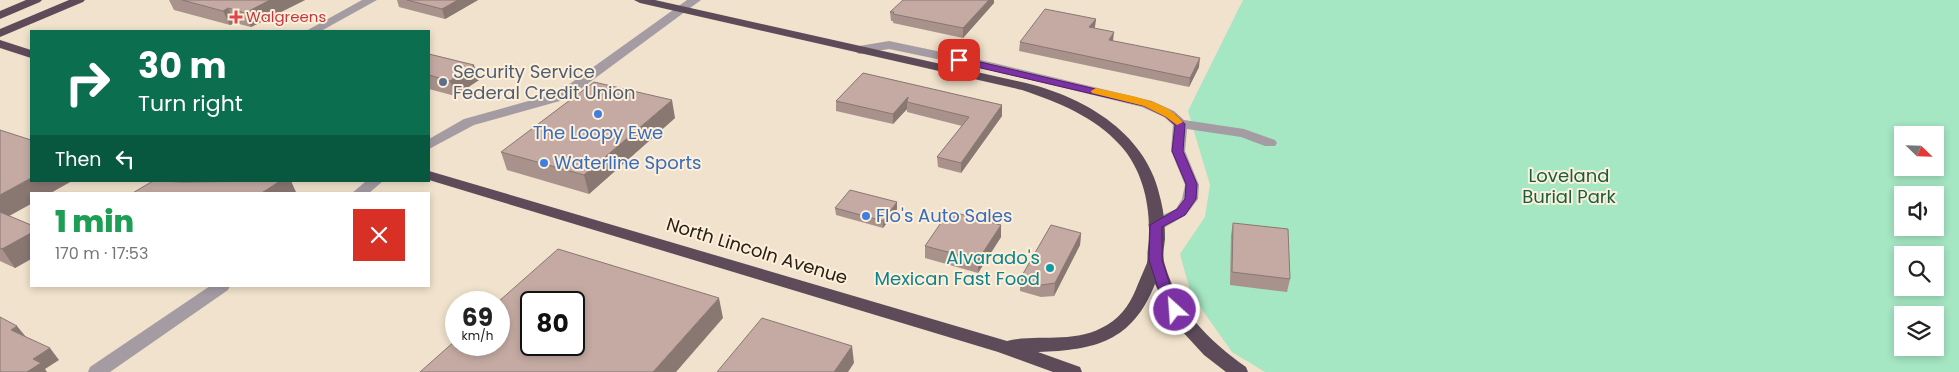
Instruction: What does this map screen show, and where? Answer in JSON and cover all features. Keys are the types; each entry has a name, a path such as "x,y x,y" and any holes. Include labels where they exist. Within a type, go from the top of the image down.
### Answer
{"highway":[{"path":"0,14 36,0"},
{"path":"0,33 79,0"},
{"path":"640,0 1026,87 1056,96 1074,104 1103,122 1132,150 1142,164 1150,182 1156,225 1156,260 1164,288 1175,310 1193,334 1214,355 1240,372"},
{"path":"0,44 30,54"},
{"name":"North Lincoln Avenue","path":"430,175 1004,347 1072,372"},
{"path":"1004,347 1078,342 1104,336 1124,322 1138,304 1156,260"}],"street":[{"path":"314,30 371,0"},
{"path":"430,144 467,123 490,115 540,105 562,96 696,0"},
{"path":"859,50 889,45 994,67 1147,104 1169,114 1180,124 1244,133 1270,143"},
{"path":"1156,225 1181,212 1190,199 1192,184 1178,151 1180,124"},
{"path":"361,192 375,182"},
{"path":"97,372 221,287"}],"green space":[{"name":"Loveland Burial Park","path":"1243,0 1959,0 1959,372 1265,372 1232,352 1191,294 1180,254 1205,217 1210,185 1188,111"}],"building":[{"path":"182,0 270,0 245,13 228,8 223,11"},
{"path":"407,0 458,0 442,9"},
{"path":"903,0 989,0 963,28 890,12"},
{"path":"1045,9 1096,19 1089,27 1114,32 1109,40 1200,58 1190,78 1020,42"},
{"path":"430,54 474,65 450,81 430,75"},
{"path":"863,73 1002,105 961,163 937,157 969,117 907,102 908,97 893,114 836,101"},
{"path":"594,82 672,100 584,175 501,152"},
{"path":"0,130 30,140 30,179 0,195"},
{"path":"151,182 278,182 263,192 134,192"},
{"path":"850,190 897,202 883,221 835,208"},
{"path":"949,211 1001,225 978,260 925,246"},
{"path":"0,212 30,225 30,234 2,249 0,248"},
{"path":"1233,223 1288,229 1290,279 1232,272"},
{"name":"Alvarado's Mexican Fast Food","path":"1051,225 1081,233 1055,283 1042,285 1020,279"},
{"path":"558,249 719,298 653,372 420,372 445,350 445,356 510,356 510,291"},
{"path":"0,317 17,326 11,330 50,348 33,359 41,363 27,372 0,371"},
{"path":"762,318 852,346 834,372 717,372"}],"slow traffic":[{"path":"1096,91 1147,104 1169,114 1177,122"}],"place":[{"name":"Walgreens","path":"236,17"},
{"name":"Security Service Federal Credit Union","path":"443,82"},
{"name":"The Loopy Ewe","path":"598,114"},
{"name":"Waterline Sports","path":"544,163"},
{"name":"Flo's Auto Sales","path":"866,216"},
{"name":"Alvarado's Mexican Fast Food","path":"1050,268"}],"route":[{"path":"959,60 1147,104 1169,114 1180,124 1177,144 1180,159 1192,184 1190,199 1181,212 1156,225 1156,260 1164,288 1175,310"}]}
